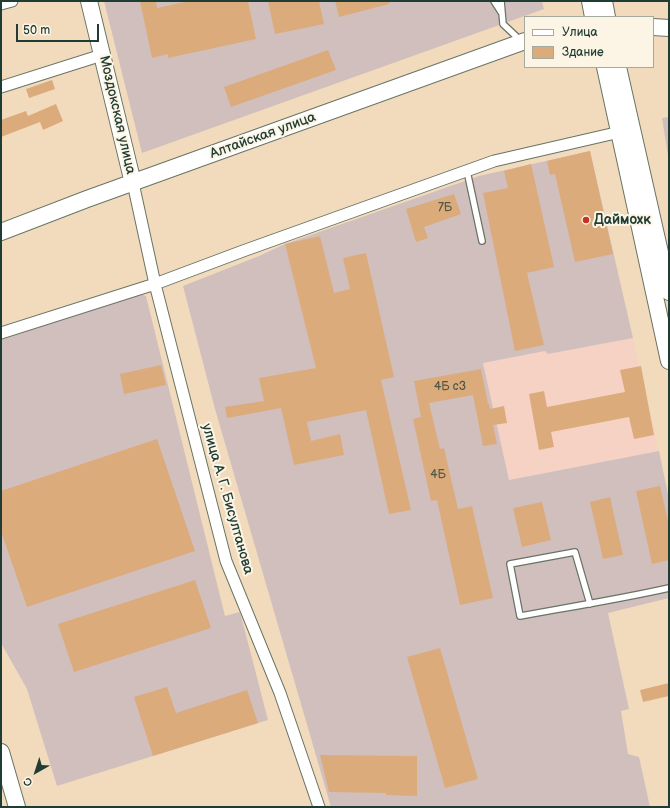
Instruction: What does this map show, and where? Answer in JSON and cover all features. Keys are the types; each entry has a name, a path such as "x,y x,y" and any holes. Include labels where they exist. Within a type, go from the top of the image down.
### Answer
{"main road":[{"name":"Моздокская улица","path":"89,1 133,183"},
{"path":"590,1 593,16"},
{"path":"604,1 607,16"},
{"path":"654,27 669,28"},
{"name":"Алтайская улица","path":"1,232 523,42"},
{"path":"604,68 620,132 669,361"},
{"path":"618,68 668,284"},
{"path":"1,752 17,807"}],"street":[{"path":"1,4 12,1"},
{"path":"1,87 102,55"},
{"path":"1,333 155,284 494,161 620,132"},
{"name":"улица А. Г. Бисултанова","path":"133,183 155,284 226,561 280,693 319,807"}],"lane":[{"path":"494,1 502,14"},
{"path":"501,1 503,24 523,42"},
{"path":"466,171 482,241"},
{"path":"590,604 575,552 510,564 520,616 590,604 669,588"}],"shaded area":[{"path":"104,1 542,1 544,9 142,153"},
{"path":"669,117 669,162 662,118"},
{"path":"590,151 633,338 548,354 545,351 483,363 509,480 659,451 669,499 669,598 608,613 629,709 621,711 628,754 639,757 650,807 331,807 215,409 183,286 285,244 479,176"},
{"path":"140,294 146,296 225,616 240,612 268,720 57,786 27,689 1,643 1,340"},
{"path":"633,338 659,451 508,480 483,363 545,351 548,354"}],"building":[{"path":"140,1 156,1 157,8 189,1 248,1 256,39 168,58 168,54 152,58"},
{"path":"268,1 319,1 324,24 275,34"},
{"path":"335,1 389,1 389,4 339,17"},
{"path":"328,50 336,70 231,107 224,87"},
{"path":"52,80 55,89 29,98 26,89"},
{"path":"56,104 63,121 43,130 40,122 1,137 1,120 26,111 28,116"},
{"name":"Даймохк","path":"590,151 613,254 575,262 555,174 550,175 547,161"},
{"path":"531,164 554,267 527,273 544,345 515,351 483,193 508,188 504,171"},
{"path":"454,194 461,214 424,227 428,238 416,242 406,209"},
{"path":"320,236 334,293 350,289 343,258 366,253 394,377 381,380 411,510 389,514 366,410 307,422 311,441 340,434 344,455 294,465 281,408 227,418 225,407 264,401 259,378 316,368 285,244"},
{"path":"161,365 166,385 124,394 120,374"},
{"path":"641,366 654,435 634,439 629,417 551,432 554,447 539,450 529,394 544,391 547,407 625,392 620,370"},
{"path":"481,369 490,409 504,406 507,423 493,425 497,444 483,446 473,395 429,403 440,449 444,448 458,509 472,506 493,598 460,605 437,500 431,501 413,419 421,417 414,381"},
{"path":"157,439 195,551 27,607 1,531 1,491"},
{"path":"660,486 669,525 669,560 652,564 636,491"},
{"path":"610,497 623,555 603,559 590,502"},
{"path":"542,502 551,540 522,547 513,508"},
{"path":"195,580 211,628 74,672 58,624"},
{"path":"440,648 478,779 445,788 407,657"},
{"path":"669,683 669,696 643,702 640,690"},
{"path":"167,687 176,713 247,690 258,723 153,756 134,697"},
{"path":"320,755 417,756 417,796 386,795 386,793 329,792"}],"place":[{"name":"Даймохк","path":"586,220"}]}
